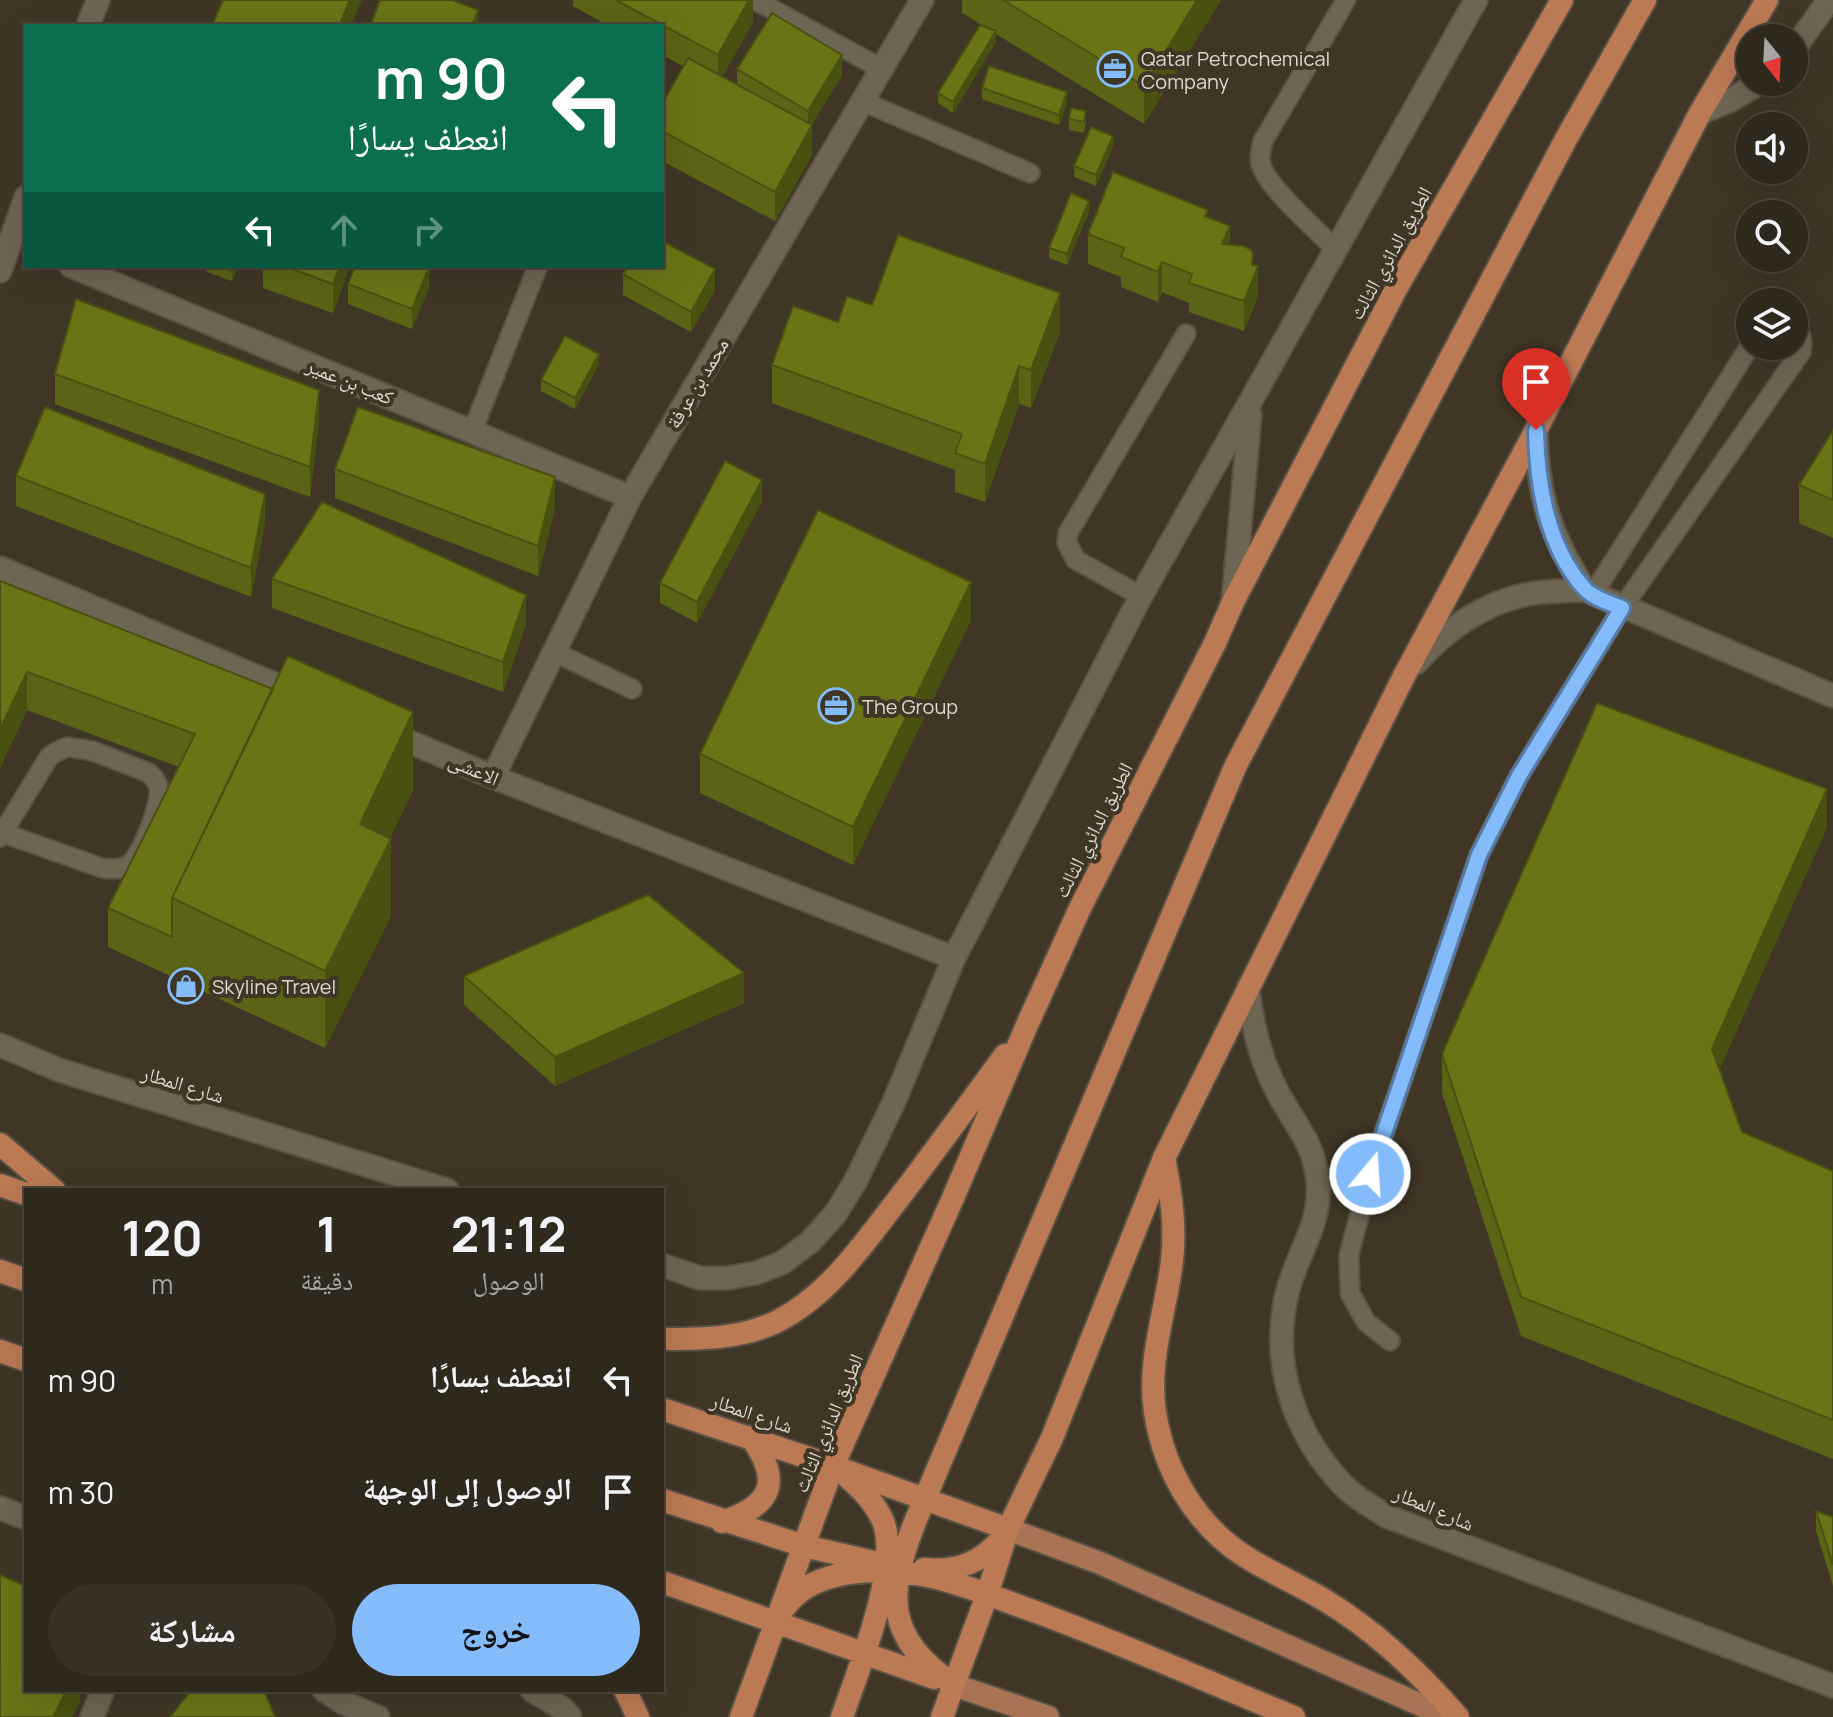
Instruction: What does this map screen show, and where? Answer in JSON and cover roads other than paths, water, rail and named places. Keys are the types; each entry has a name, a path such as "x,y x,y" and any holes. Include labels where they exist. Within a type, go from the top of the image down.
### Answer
{"highway":[{"name":"الطريق الدائري الثالث","path":"741,1717 833,1466 1081,906 1233,602 1396,289 1562,0"},
{"path":"842,1717 893,1569 1236,765 1566,139 1645,0"},
{"path":"942,1717 1008,1529 1052,1438 1164,1158 1403,678 1700,113 1767,0"},
{"path":"664,1339 717,1338 746,1333 774,1323 820,1292 856,1254 1027,1025"},
{"path":"0,1144 52,1188"},
{"path":"1164,1158 1174,1227 1172,1261 1154,1356 1154,1396 1160,1435 1181,1489 1215,1533 1245,1557 1326,1601 1365,1627 1401,1656 1458,1717"},
{"path":"0,1185 24,1193"},
{"path":"0,1271 24,1279"},
{"path":"0,1351 24,1359"},
{"name":"شارع المطار","path":"664,1410 751,1437 1008,1529"},
{"path":"722,1522 752,1510 765,1494 769,1481 768,1467 751,1437"},
{"path":"833,1466 865,1493 876,1508 886,1533 903,1633 922,1661 954,1685"},
{"path":"664,1501 804,1546 931,1577 987,1595 1073,1626 1294,1717"},
{"path":"776,1622 796,1595 815,1583 836,1576 893,1569 962,1567 975,1563 991,1551 1008,1529"},
{"path":"664,1583 954,1685"},
{"path":"626,1692 638,1717"}],"main road":[{"name":"شارع المطار","path":"1008,1529 1100,1563 1448,1717"},
{"path":"954,1685 1048,1717"}],"street":[{"path":"89,24 98,0"},
{"name":"محمد بن عرفة","path":"493,777 630,497 922,0"},
{"path":"664,1266 700,1278 728,1278 756,1273 782,1263 811,1241 855,1182 893,1104 954,958 1141,596 1251,406 1476,0"},
{"path":"1808,29 1829,0"},
{"path":"1700,113 1738,96"},
{"path":"0,271 24,203"},
{"name":"كعب بن عمير","path":"76,268 630,497"},
{"path":"1233,602 1251,406"},
{"path":"1536,430 1537,472 1546,514 1562,554 1589,592"},
{"path":"0,568 319,703"},
{"path":"1403,678 1438,639 1482,610 1532,593 1589,592 1833,696"},
{"name":"الاعشى","path":"362,722 493,777 954,958"},
{"name":"شارع المطار","path":"1248,988 1252,1024 1262,1059 1309,1145 1316,1169 1319,1194 1316,1218 1286,1297 1283,1334 1287,1387 1295,1413 1317,1454 1347,1489 1386,1516 1833,1686"},
{"name":"شارع المطار","path":"0,1045 59,1070 441,1188"},
{"path":"0,1508 24,1517"},
{"path":"92,1717 102,1692"},
{"path":"327,1692 344,1703 378,1717"},
{"path":"535,1692 563,1709 570,1717"}],"lane":[{"path":"755,0 882,69"},
{"path":"1336,250 1273,185 1261,164 1260,152 1263,141 1346,0"},
{"path":"864,102 1030,173"},
{"path":"472,432 537,268"},
{"path":"1141,596 1076,560 1067,543 1068,533 1186,334"},
{"path":"1589,592 1741,360"},
{"path":"1390,1341 1366,1322 1350,1293 1349,1255 1370,1174 1479,855 1519,776 1622,608 1795,360"},
{"path":"554,652 632,689"},
{"path":"67,747 93,751 149,773 156,779 159,788 155,813 139,850 129,865 116,869 102,868 1,835 49,757 67,747"}],"place":[{"name":"Qatar Petrochemical Company","path":"1115,69"},
{"name":"The Group","path":"836,706"},
{"name":"Skyline Travel","path":"186,986"}]}
